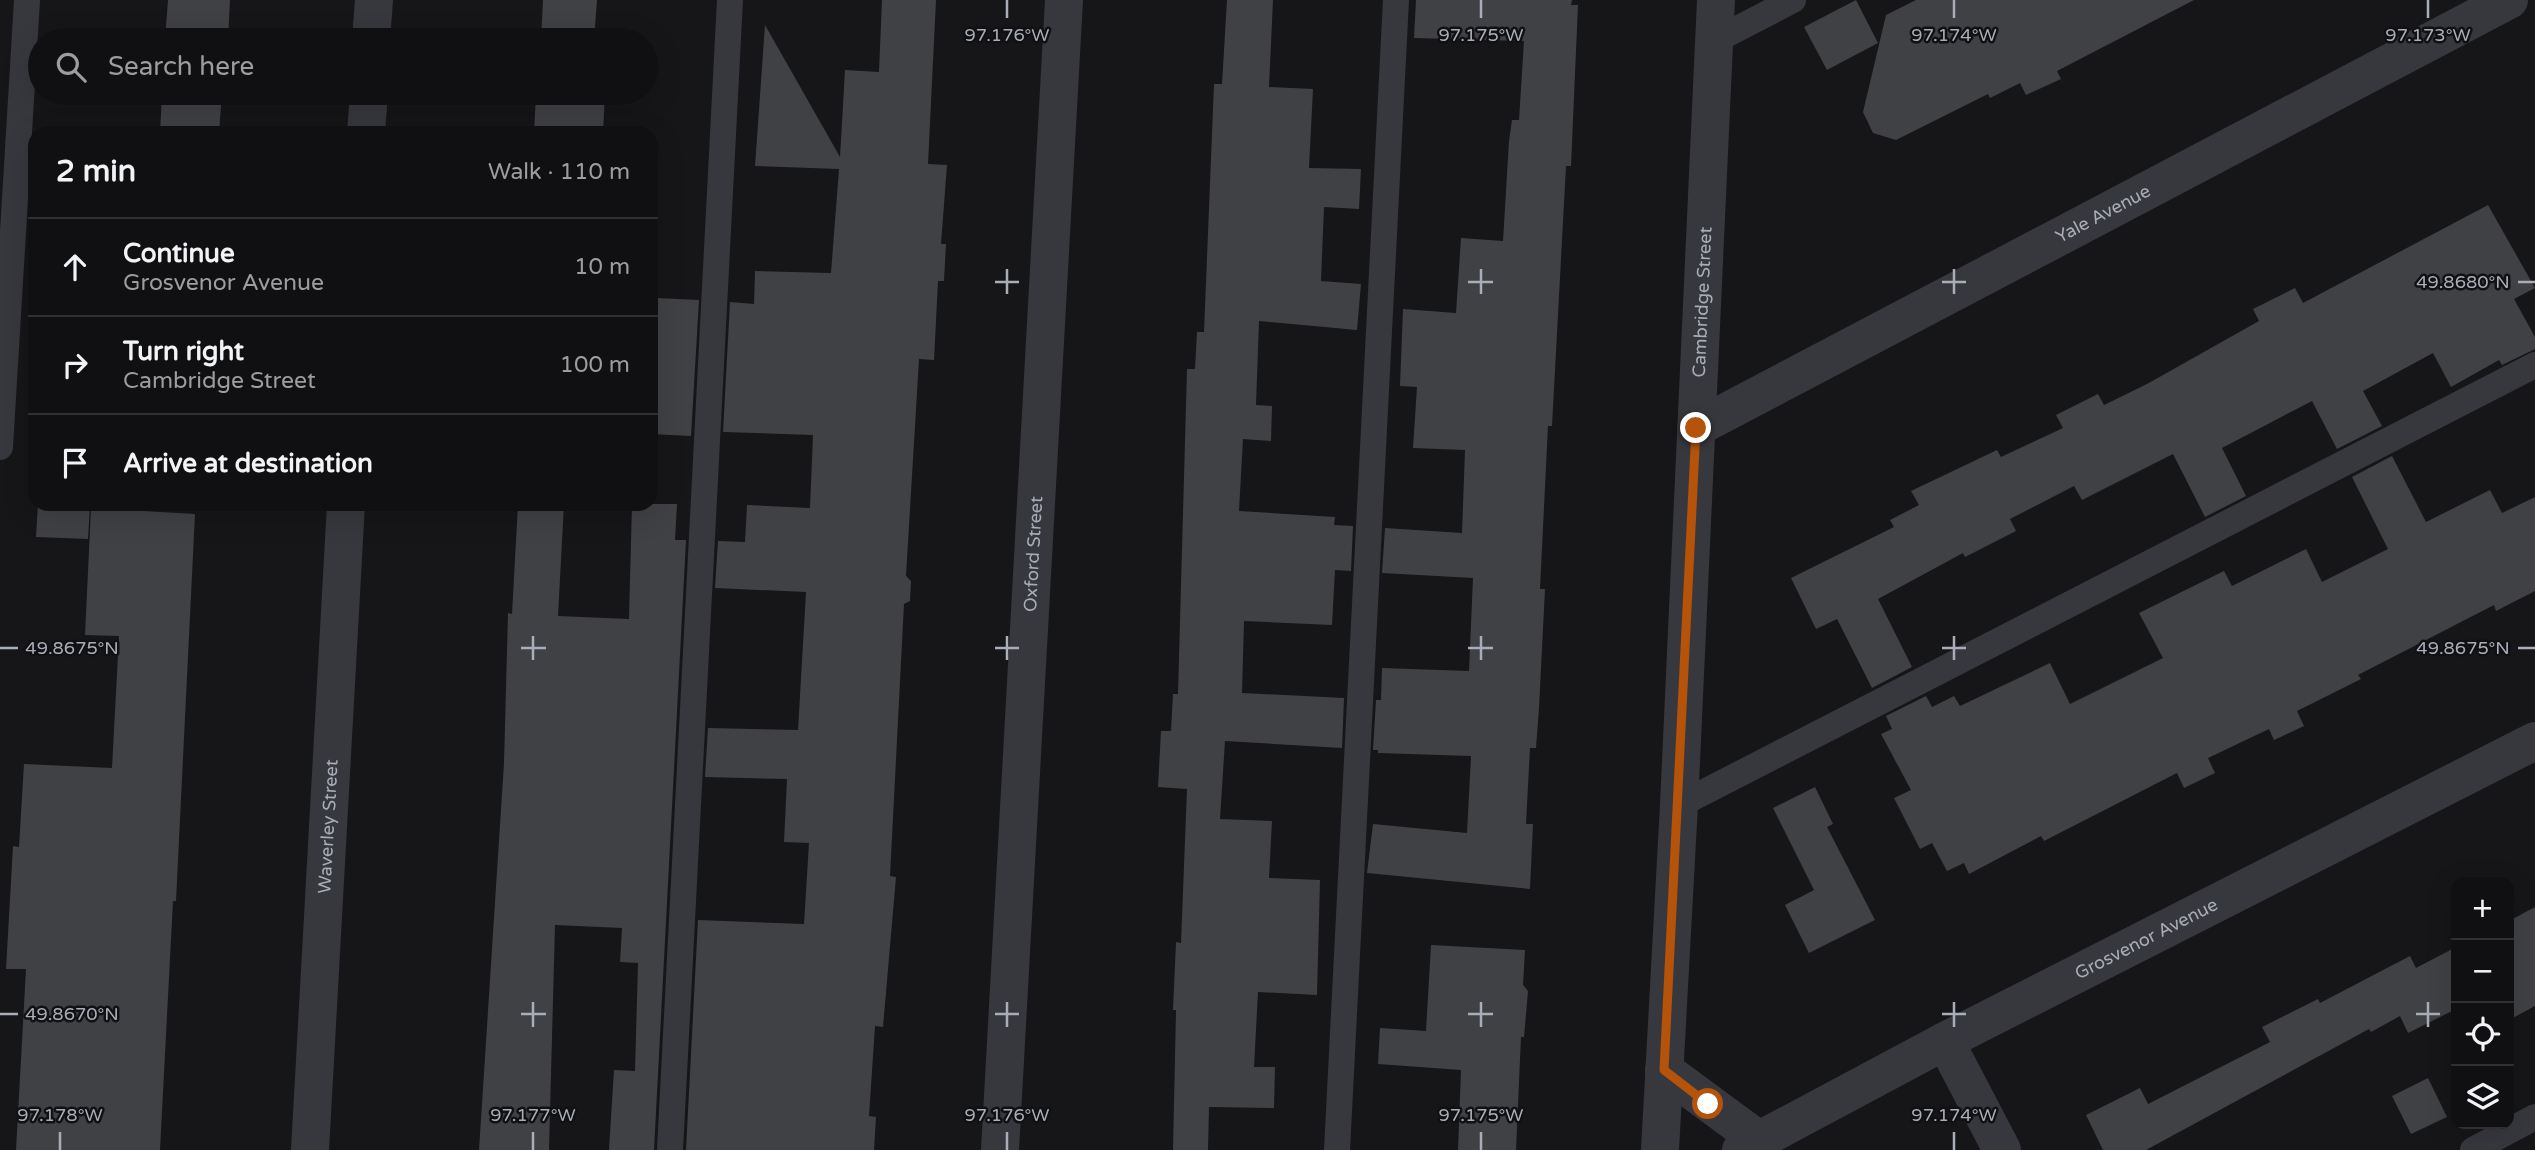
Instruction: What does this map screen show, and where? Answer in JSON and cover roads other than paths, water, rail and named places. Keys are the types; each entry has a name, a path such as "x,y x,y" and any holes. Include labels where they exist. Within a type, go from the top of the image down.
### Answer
{"street":[{"path":"373,28 374,0"},
{"name":"Oxford Street","path":"1000,1150 1064,0"},
{"name":"Cambridge Street","path":"1660,1150 1679,806 1716,0"},
{"name":"Yale Avenue","path":"1696,428 2510,0"},
{"path":"367,126 368,105"},
{"name":"Waverley Street","path":"310,1150 346,511"},
{"name":"Grosvenor Avenue","path":"1664,1070 1750,1145 1945,1041 2535,741"},
{"path":"1945,1041 2002,1150"}],"lane":[{"path":"0,447 27,0"},
{"path":"670,1150 730,0"},
{"path":"1337,1150 1396,0"},
{"path":"1714,41 1793,0"},
{"path":"1679,806 2535,365"},
{"path":"2473,1150 2535,1117"}]}
